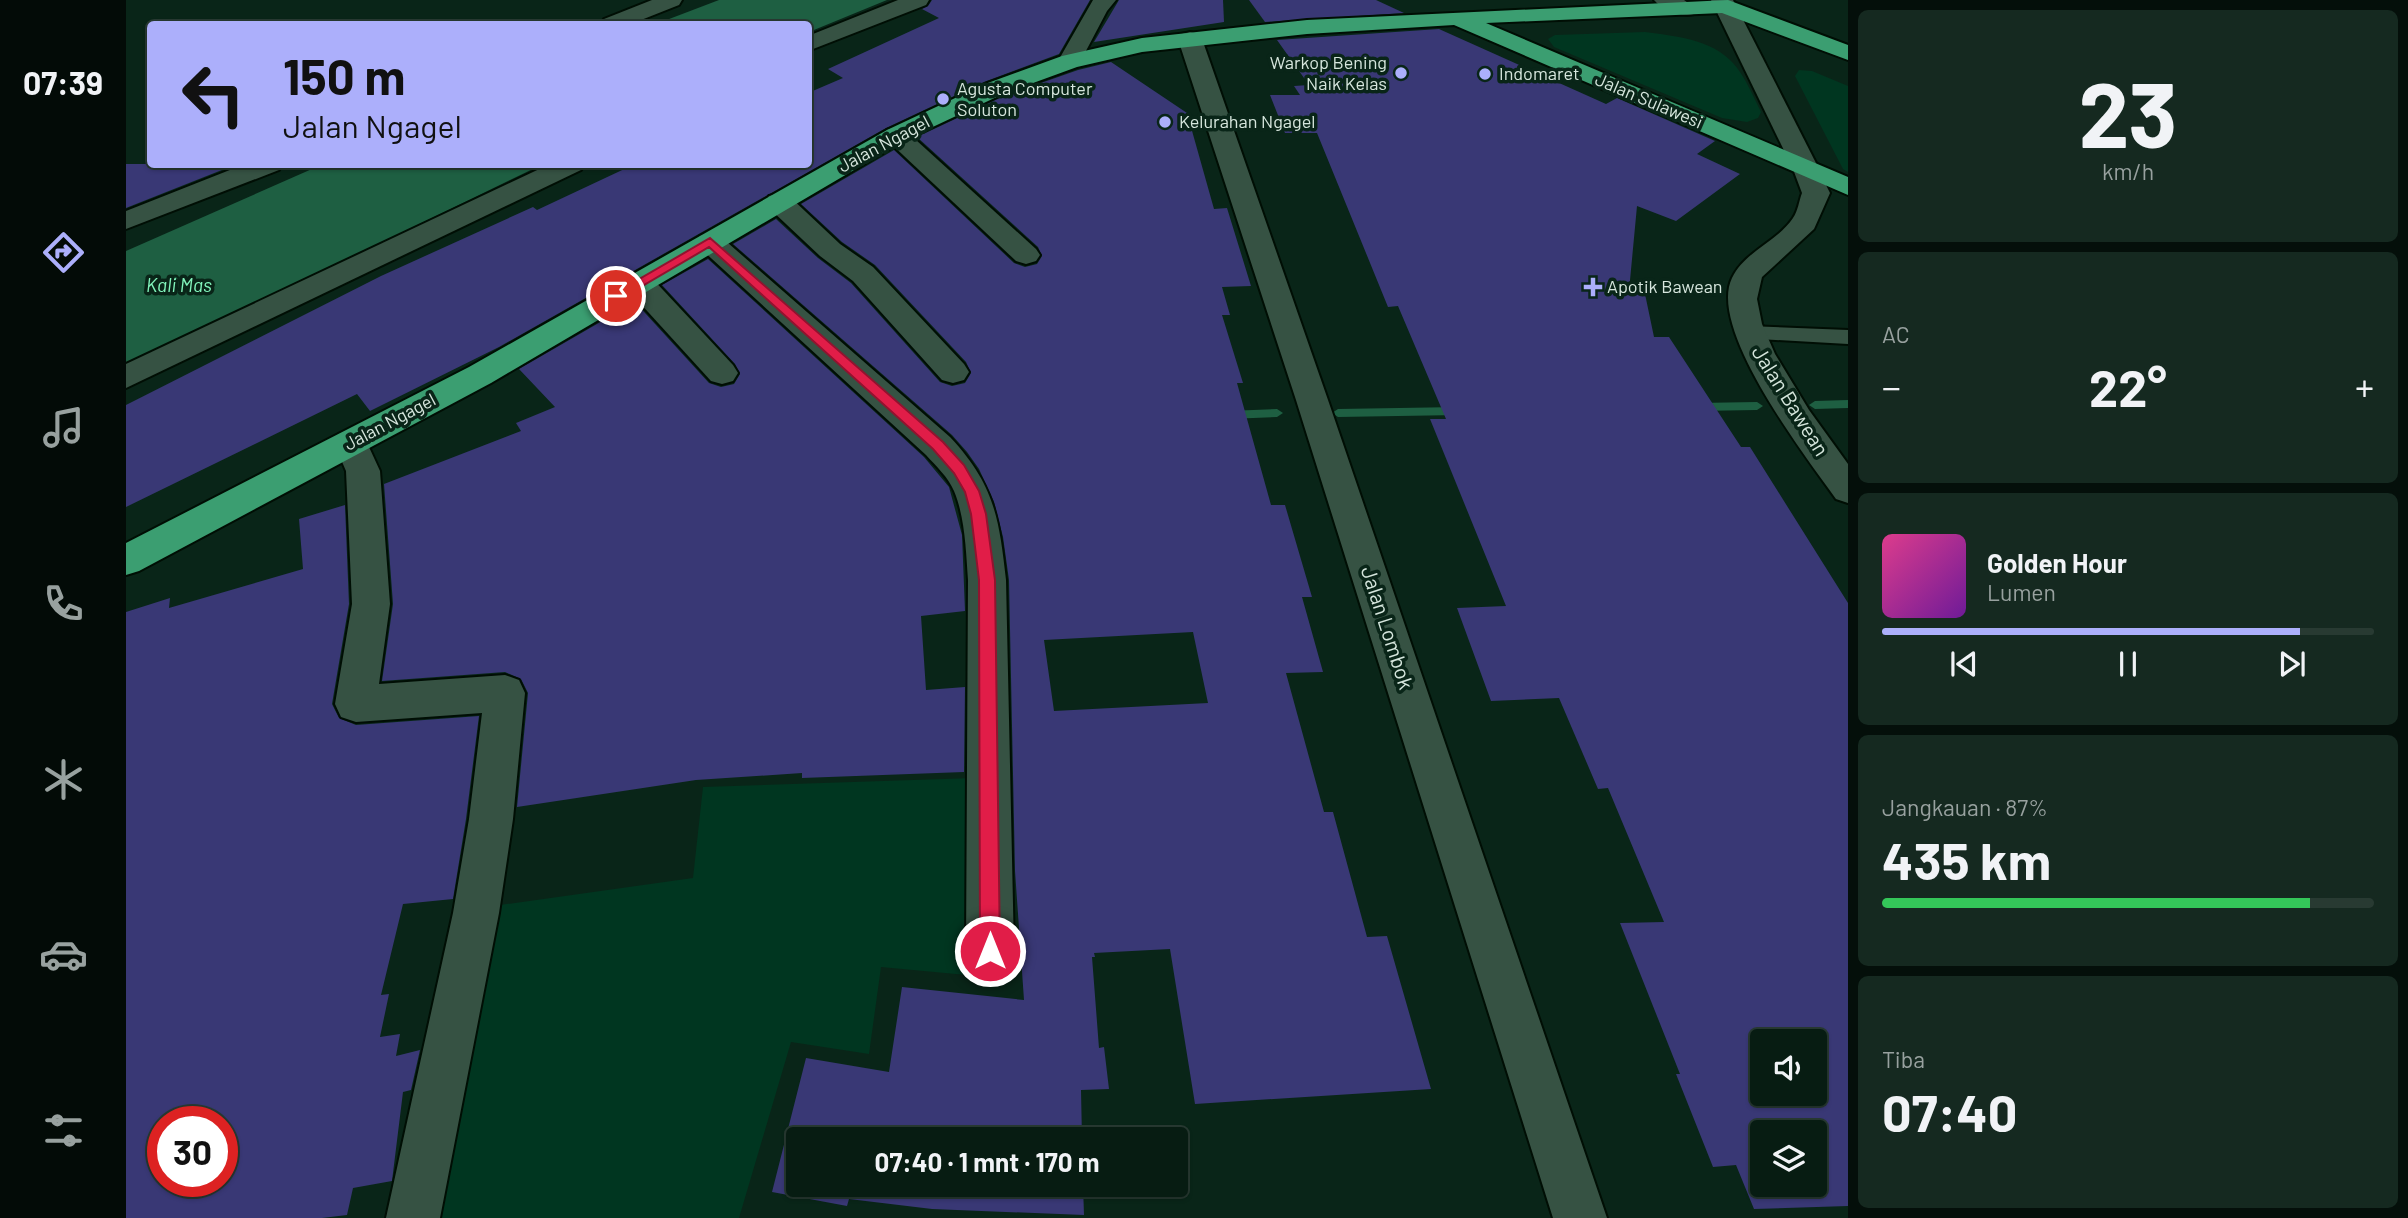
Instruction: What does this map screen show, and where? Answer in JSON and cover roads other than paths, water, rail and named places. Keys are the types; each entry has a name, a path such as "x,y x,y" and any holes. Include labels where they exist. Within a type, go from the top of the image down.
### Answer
{"highway":[{"path":"1554,13 1576,0"},
{"name":"Jalan Ngagel","path":"126,560 480,375 897,135 994,89 1069,61 1109,51 1190,39 1296,28 1719,2"},
{"path":"1719,2 1848,53"},
{"path":"1676,4 1848,73"},
{"name":"Jalan Sulawesi","path":"1452,18 1848,187"}],"street":[{"path":"619,21 671,0"},
{"path":"812,42 918,0"},
{"path":"1069,61 1097,9 1105,0"},
{"path":"1719,2 1737,29 1806,169"},
{"name":"Jalan Lombok","path":"1190,39 1308,388 1580,1218"},
{"path":"897,135 1026,256"},
{"path":"126,221 260,168"},
{"path":"126,377 564,168"},
{"name":"Jalan Bawean","path":"1806,169 1816,193 1805,221 1745,280 1741,303 1748,333 1782,394 1848,490"},
{"path":"779,202 830,250 863,274 953,372"},
{"path":"710,242 938,446 959,469 972,491 987,580 990,951"},
{"path":"639,283 722,373"},
{"path":"351,443 363,471 371,604 356,705 505,693 491,819 476,913 413,1218"}],"lane":[{"path":"1748,333 1848,337"}],"water":[{"path":"719,0 887,0 812,31 812,21 664,21"},
{"name":"Kali Mas","path":"314,168 535,168 126,367 126,251"}],"waterway":[{"path":"1815,405 1848,404"},
{"path":"1697,407 1757,406"},
{"path":"1338,413 1459,411"},
{"path":"1228,415 1277,413"}],"place":[{"name":"Warkop Bening Naik Kelas","path":"1401,73"},
{"name":"Indomaret","path":"1485,74"},
{"name":"Agusta Computer Soluton","path":"943,99"},
{"name":"Kelurahan Ngagel","path":"1165,122"},
{"name":"Apotik Bawean","path":"1593,287"}]}
